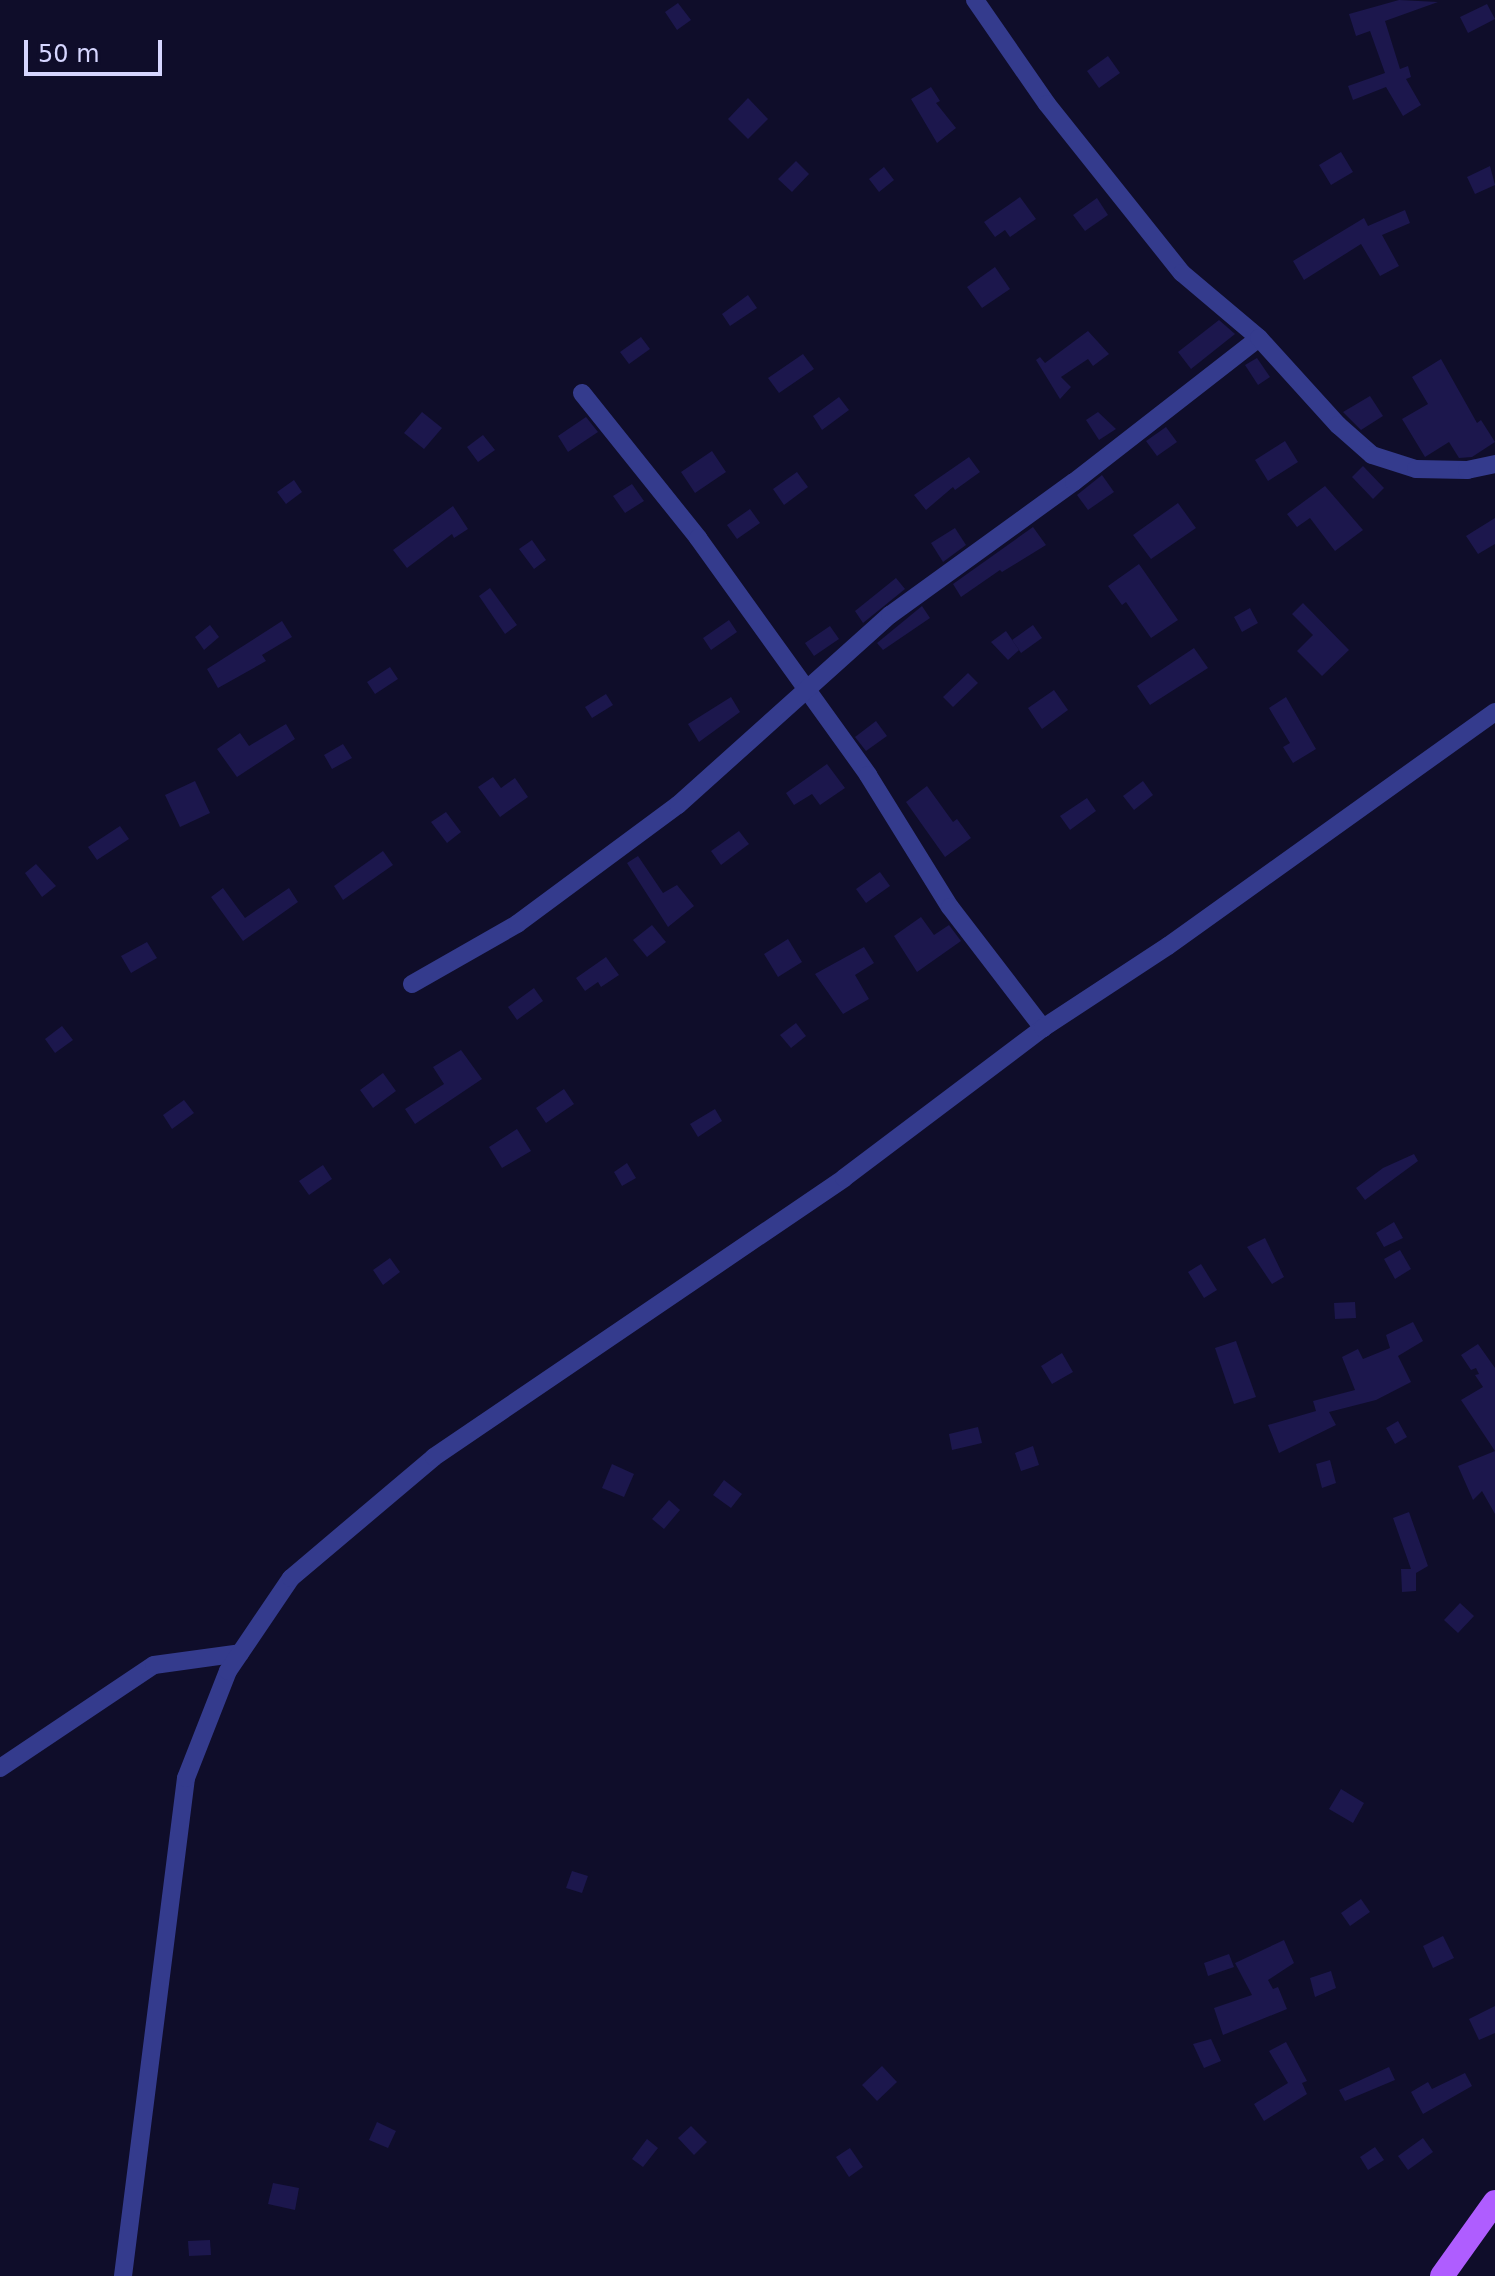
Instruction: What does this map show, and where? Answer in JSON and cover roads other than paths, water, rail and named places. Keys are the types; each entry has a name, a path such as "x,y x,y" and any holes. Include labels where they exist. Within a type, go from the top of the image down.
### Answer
{"main road":[{"path":"1442,2276 1495,2202"}],"street":[{"path":"975,0 1047,104 1182,273 1259,338 1338,425 1372,455 1416,469 1467,470 1495,464"},
{"path":"412,984 517,924 678,805 890,615 1074,482 1259,338"},
{"path":"582,393 698,538 868,775 950,907 1043,1028"},
{"path":"123,2276 186,1778 228,1671 291,1578 434,1457 844,1178 1043,1028 1168,946 1495,712"},
{"path":"0,1768 154,1665 240,1653"}]}
